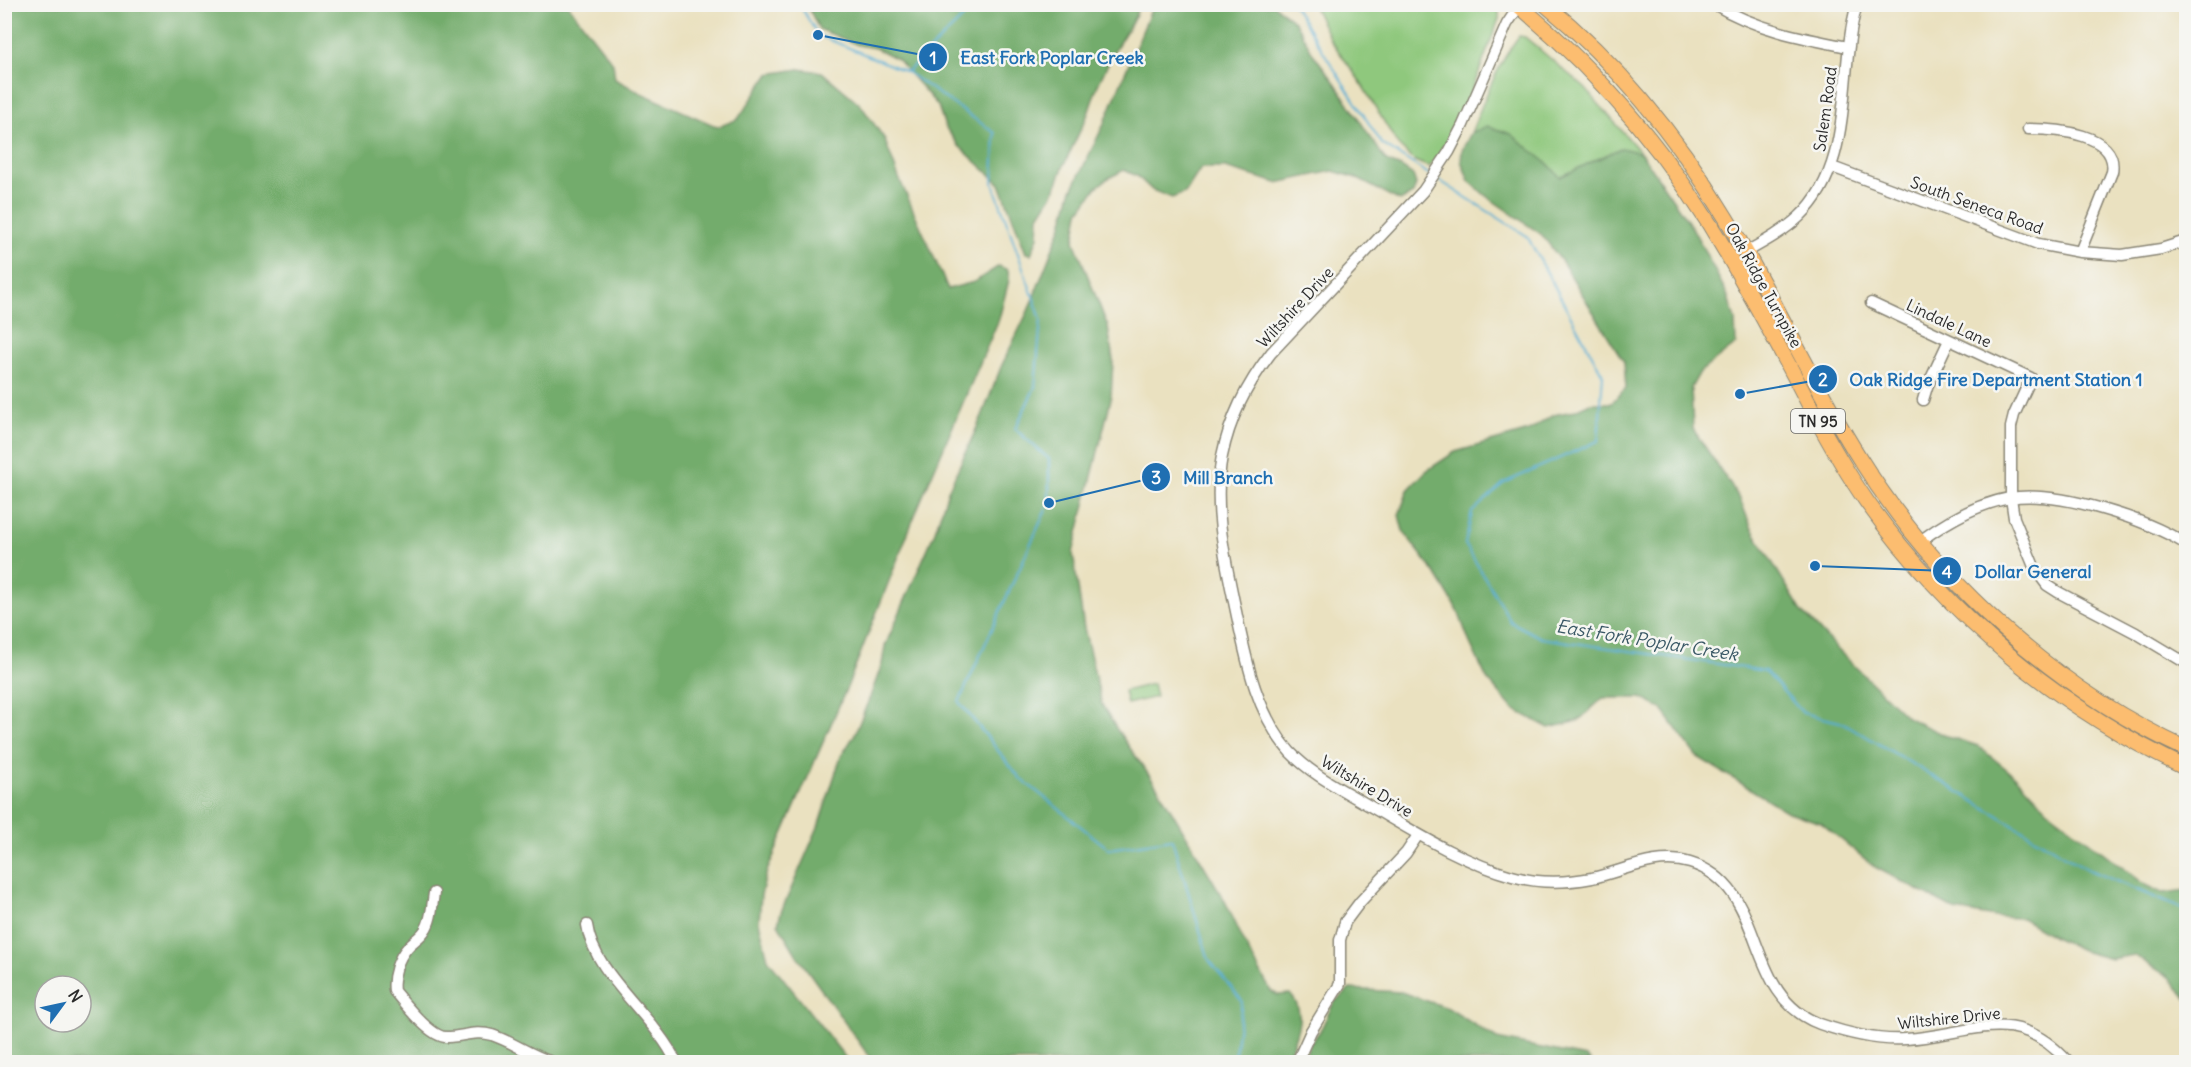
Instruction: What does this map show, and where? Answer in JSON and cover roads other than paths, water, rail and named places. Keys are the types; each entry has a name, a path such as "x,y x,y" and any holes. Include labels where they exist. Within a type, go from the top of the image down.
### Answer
{"highway":[{"name":"Oak Ridge Turnpike","path":"1545,4 1595,50 1650,108 1701,177 1746,252 1860,459 1920,542 1978,604 2033,653 2107,705 2187,749"},
{"name":"Oak Ridge Turnpike","path":"1519,5 1577,56 1616,97 1678,175 1731,261 1838,457 1867,501 1906,552 1964,615 2025,669 2088,714 2129,739 2187,768"},
{"path":"1731,261 1746,252"},
{"path":"1784,359 1799,350"},
{"path":"1906,552 1920,542"}],"street":[{"path":"1714,4 1733,16 1758,26 1848,47"},
{"name":"Salem Road","path":"1746,252 1799,218 1813,202 1832,167 1840,121 1848,47 1857,4"},
{"name":"Wiltshire Drive","path":"1519,5 1507,24 1462,125 1438,170 1409,208 1271,353 1251,381 1232,420 1220,467 1218,493 1225,555 1255,689 1272,726 1290,752 1312,771 1418,835 1511,876 1561,883 1655,861 1670,860 1693,864 1712,872 1733,893 1744,912 1775,989 1804,1016 1820,1023 1865,1036 1887,1039 1922,1038 1988,1026 2009,1027 2032,1033 2045,1040 2068,1062"},
{"path":"2028,129 2050,129 2080,135 2097,142 2109,152 2112,158 2112,172 2080,252"},
{"name":"South Seneca Road","path":"1832,167 2038,244 2080,252 2122,255 2161,249 2187,241"},
{"name":"Lindale Lane","path":"1871,303 2031,378 2014,414 2011,427 2011,498"},
{"path":"1923,400 1949,340"},
{"path":"1920,542 1962,514 2011,498 2055,500 2109,511 2147,524 2187,544"},
{"path":"2011,498 2013,518 2035,569 2047,585 2082,606 2154,642 2187,663"},
{"path":"1298,1062 1311,1031 1340,984 1340,940 1345,922 1360,902 1406,853 1418,835"},
{"path":"434,893 425,930 402,955 394,978 394,991 420,1020 438,1035 445,1037 483,1033 506,1040 539,1059 552,1062"},
{"path":"587,925 591,945 600,959 676,1062"}],"waterway":[{"path":"799,4 818,35 907,72 995,133 993,183 1041,319 1035,387 1015,429 1049,459 1049,503 959,702 1020,778 1109,849 1172,839 1209,960 1242,1001 1234,1062"},
{"name":"East Fork Poplar Creek","path":"907,72 977,4"},
{"name":"East Fork Poplar Creek","path":"1293,4 1382,144 1430,175"},
{"name":"East Fork Poplar Creek","path":"1437,179 1527,236 1603,375 1598,441 1504,483 1472,512 1465,544 1511,622 1541,638 1765,671 1803,713 1844,723 2087,869 2186,909"}],"place":[{"name":"East Fork Poplar Creek","path":"818,35"},
{"name":"Oak Ridge Fire Department Station 1","path":"1740,394"},
{"name":"Mill Branch","path":"1049,503"},
{"name":"Dollar General","path":"1815,566"}]}
